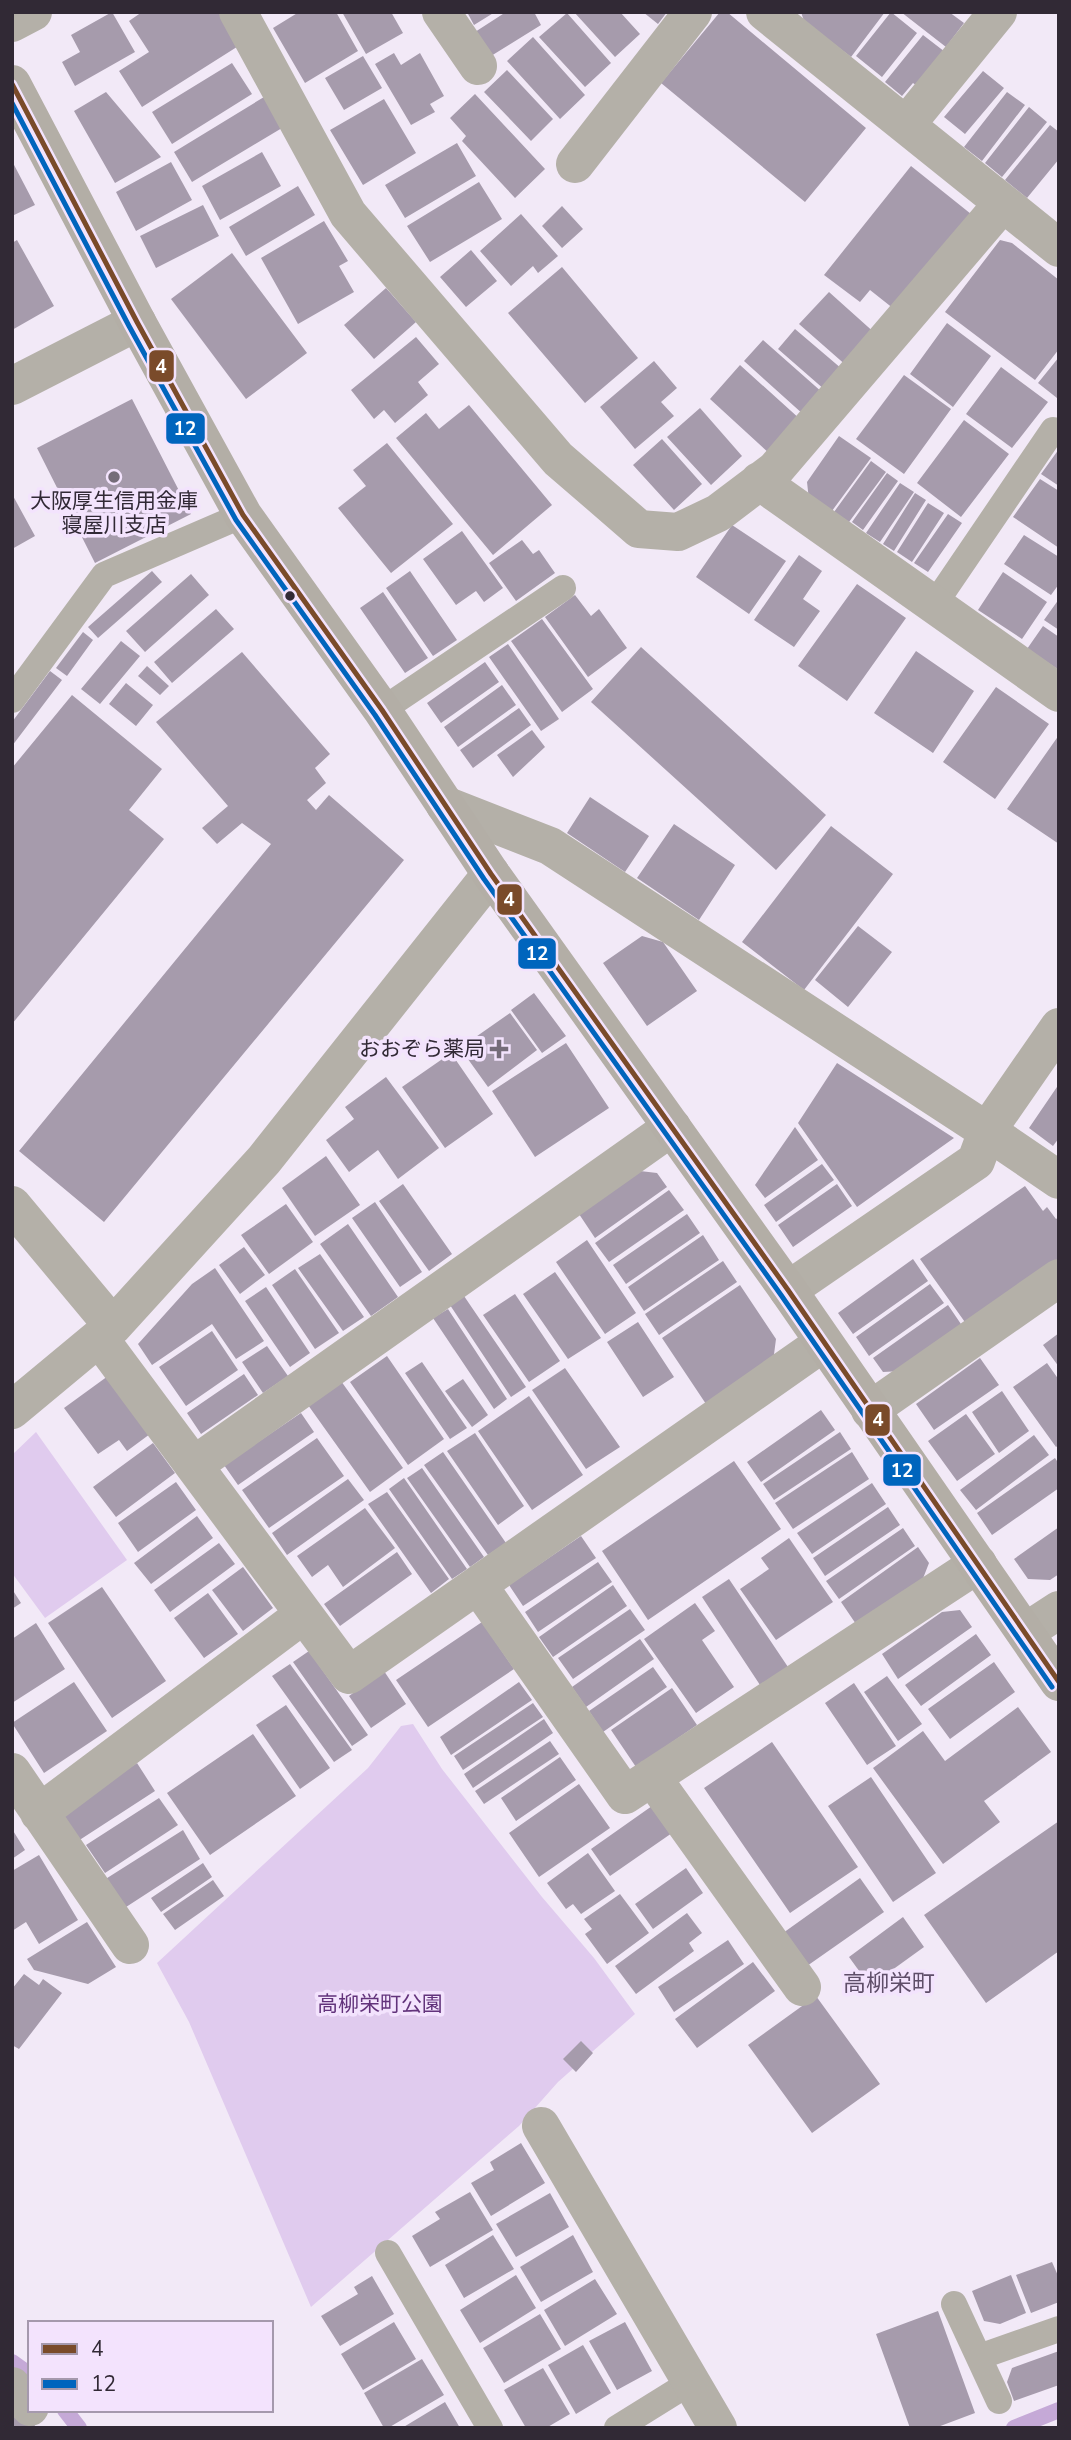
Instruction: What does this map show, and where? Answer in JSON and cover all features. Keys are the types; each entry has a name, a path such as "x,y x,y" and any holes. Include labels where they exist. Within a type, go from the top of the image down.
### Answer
{"main road":[{"path":"12,83 137,322 243,515 382,710 491,874 788,1290 1059,1682"}],"street":[{"path":"12,23 33,12"},
{"path":"238,12 348,214 558,459 639,529 678,532 718,513 775,470 1003,203"},
{"path":"441,12 478,66"},
{"path":"575,164 693,12"},
{"path":"906,125 998,12"},
{"path":"768,13 1059,248"},
{"path":"12,386 137,322"},
{"path":"759,481 1059,693"},
{"path":"445,804 550,846 1059,1180"},
{"path":"12,1410 107,1333 264,1160 491,874"},
{"path":"788,1290 976,1161 987,1131 1059,1027"},
{"path":"194,1465 672,1127"},
{"path":"12,1205 107,1333 194,1465 349,1675 823,1343"},
{"path":"870,1410 1059,1278"},
{"path":"478,1585 625,1795 978,1564"},
{"path":"1025,1632 1059,1610"},
{"path":"39,1813 303,1615"},
{"path":"12,1772 130,1945"},
{"path":"652,1777 802,1987"},
{"path":"541,2126 718,2428"},
{"path":"12,2386 28,2405"},
{"path":"34,2412 47,2428"}],"lane":[{"path":"934,605 1052,430"},
{"path":"12,700 104,575 243,515"},
{"path":"382,710 563,588"},
{"path":"388,2253 491,2428"},
{"path":"954,2304 999,2401"},
{"path":"979,2357 1059,2329"},
{"path":"617,2428 691,2382"}],"green space":[{"path":"36,1432 127,1560 45,1618 12,1573 12,1455"},
{"name":"高柳栄町公園","path":"413,1724 442,1769 542,1897 594,1958 635,2014 558,2082 519,2126 311,2307 189,2022 157,1963 368,1768 401,1726"}],"building":[{"path":"112,12 135,52 75,86 62,62 80,52 71,35"},
{"path":"142,12 220,12 240,45 142,107 119,71 149,52 129,21"},
{"path":"299,12 336,12 358,51 305,83 273,28"},
{"path":"342,12 391,12 403,33 366,54"},
{"path":"467,12 495,12 474,25"},
{"path":"506,12 534,12 541,25 491,56 475,32"},
{"path":"574,12 620,12 640,34 615,57"},
{"path":"643,12 667,12 658,24"},
{"path":"720,12 727,12 866,128 805,202 661,83"},
{"path":"801,12 885,12 851,57 804,21"},
{"path":"891,12 917,33 882,77 856,56"},
{"path":"901,12 949,12 964,23 946,47"},
{"path":"567,13 611,63 585,87 539,37"},
{"path":"923,35 949,55 921,89 913,83 902,96 885,82"},
{"path":"533,37 585,95 560,119 507,61"},
{"path":"394,53 401,65 420,53 444,96 430,104 435,112 411,125 375,64"},
{"path":"363,56 382,88 344,110 325,78"},
{"path":"232,63 252,94 172,144 152,112"},
{"path":"507,70 553,119 531,141 484,92"},
{"path":"983,71 1004,88 965,134 944,117"},
{"path":"106,92 161,157 115,183 74,111"},
{"path":"1007,92 1025,105 982,161 964,147"},
{"path":"475,94 545,169 515,198 462,141 466,136 450,118"},
{"path":"264,97 282,128 192,182 174,152"},
{"path":"384,99 416,153 363,185 330,130"},
{"path":"1029,107 1047,122 1002,177 985,163"},
{"path":"1050,125 1059,132 1059,159 1027,198 1005,180"},
{"path":"457,143 476,176 405,218 385,185"},
{"path":"262,152 281,186 220,220 202,186"},
{"path":"12,161 35,205 12,216"},
{"path":"171,162 192,200 136,231 116,192"},
{"path":"911,166 971,214 894,309 870,290 860,302 824,275"},
{"path":"479,182 502,219 430,262 407,226"},
{"path":"298,186 315,215 246,256 229,227"},
{"path":"203,205 219,236 156,268 140,236"},
{"path":"562,206 583,229 562,248 542,226"},
{"path":"521,214 558,256 538,273 533,266 511,286 480,251"},
{"path":"324,221 348,261 339,266 354,292 298,324 261,258"},
{"path":"17,240 54,306 12,330 12,243"},
{"path":"1000,240 1012,243 1059,280 1059,349 1035,380 945,312"},
{"path":"471,250 497,281 466,307 440,277"},
{"path":"232,253 307,353 246,399 171,299"},
{"path":"562,267 638,358 585,403 508,313"},
{"path":"386,288 416,322 374,359 344,325"},
{"path":"829,292 877,335 848,367 799,324"},
{"path":"947,323 991,356 953,407 910,374"},
{"path":"795,329 842,369 825,390 778,349"},
{"path":"416,337 439,364 418,382 428,395 395,423 384,410 374,419 351,390"},
{"path":"763,340 823,393 804,415 744,361"},
{"path":"1059,357 1059,396 1057,398 1038,383"},
{"path":"654,361 677,388 661,402 674,416 635,449 600,407"},
{"path":"740,365 801,420 770,454 710,399"},
{"path":"1001,367 1048,402 1012,448 966,414"},
{"path":"904,375 951,409 904,474 856,439"},
{"path":"132,399 191,514 95,563 37,448"},
{"path":"469,405 552,505 493,555 396,438 426,413 439,429"},
{"path":"700,408 742,456 711,485 667,437"},
{"path":"964,420 1009,454 961,517 917,483"},
{"path":"839,436 871,458 829,515 809,500 807,482"},
{"path":"662,439 702,484 674,510 633,465"},
{"path":"387,443 453,524 391,573 338,508 366,486 353,470"},
{"path":"1059,449 1059,486 1041,474"},
{"path":"871,461 886,472 849,522 834,512"},
{"path":"887,473 898,481 863,530 852,522"},
{"path":"1040,479 1059,491 1059,548 1013,517"},
{"path":"900,483 914,492 880,542 866,533"},
{"path":"915,493 926,500 894,551 883,544"},
{"path":"12,494 35,536 12,549"},
{"path":"928,503 944,513 912,562 897,552"},
{"path":"948,514 962,523 928,572 914,563"},
{"path":"732,525 786,561 749,614 696,577"},
{"path":"462,531 503,588 484,602 476,591 456,605 423,559"},
{"path":"1024,535 1059,557 1059,584 1051,595 1004,564"},
{"path":"522,540 533,554 539,550 555,573 516,601 489,563"},
{"path":"799,555 822,571 803,599 820,611 794,647 754,620"},
{"path":"152,571 162,582 98,638 88,627"},
{"path":"410,571 457,640 433,656 386,588"},
{"path":"1003,572 1047,602 1022,639 978,610"},
{"path":"191,574 209,595 145,652 126,631"},
{"path":"857,584 906,618 847,701 798,666"},
{"path":"383,592 428,658 405,673 360,608"},
{"path":"575,595 591,616 599,609 627,648 588,677 545,617"},
{"path":"1059,599 1059,630 1044,620"},
{"path":"216,609 234,629 172,683 154,662"},
{"path":"542,619 593,689 562,712 511,641"},
{"path":"1043,626 1059,637 1059,670 1027,649"},
{"path":"83,632 93,640 67,676 56,668"},
{"path":"121,641 140,656 100,704 81,689"},
{"path":"508,644 559,719 541,731 489,657"},
{"path":"641,647 826,815 776,870 591,702"},
{"path":"916,651 974,691 933,753 874,713"},
{"path":"242,652 330,754 315,768 326,783 307,800 316,810 329,795 404,860 104,1222 19,1151 271,844 242,823 217,844 202,828 228,806 156,722"},
{"path":"485,662 499,682 441,723 427,703"},
{"path":"147,666 169,686 160,695 138,676"},
{"path":"50,671 62,680 12,746 12,722"},
{"path":"126,683 153,705 136,726 109,704"},
{"path":"502,685 516,705 458,747 444,727"},
{"path":"996,687 1049,724 995,799 943,762"},
{"path":"72,695 162,769 129,810 164,839 12,1024 12,768"},
{"path":"519,708 531,725 473,768 460,750"},
{"path":"532,730 545,747 513,777 497,755"},
{"path":"1059,735 1059,844 1007,809"},
{"path":"590,797 649,836 625,872 567,833"},
{"path":"674,824 735,865 699,920 637,878"},
{"path":"831,826 893,874 804,990 742,942"},
{"path":"858,926 892,952 848,1007 815,980"},
{"path":"642,936 663,942 697,991 647,1026 603,963"},
{"path":"534,993 566,1036 542,1053 511,1010"},
{"name":"おおぞら薬局","path":"510,1013 537,1050 488,1087 460,1048"},
{"path":"566,1043 609,1108 535,1157 492,1091"},
{"path":"451,1053 493,1114 445,1148 402,1087"},
{"path":"837,1063 954,1138 857,1207 798,1123"},
{"path":"386,1077 439,1148 398,1179 378,1150 349,1172 326,1140 354,1119 345,1107"},
{"path":"1059,1084 1059,1138 1053,1146 1029,1128"},
{"path":"795,1127 818,1160 765,1198 755,1185"},
{"path":"326,1156 360,1205 315,1236 282,1188"},
{"path":"822,1164 834,1180 776,1222 764,1205"},
{"path":"640,1171 657,1173 667,1187 595,1238 579,1214"},
{"path":"403,1184 452,1254 429,1271 379,1201"},
{"path":"837,1184 852,1206 793,1247 778,1225"},
{"path":"1025,1186 1043,1211 1047,1207 1056,1219 1059,1217 1059,1260 967,1325 920,1259"},
{"path":"669,1190 684,1210 609,1262 595,1243"},
{"path":"375,1202 422,1272 400,1287 352,1218"},
{"path":"286,1204 313,1242 269,1274 241,1235"},
{"path":"687,1214 700,1233 626,1284 613,1265"},
{"path":"348,1224 398,1297 371,1316 320,1244"},
{"path":"703,1235 719,1260 644,1311 628,1287"},
{"path":"587,1240 636,1313 605,1334 556,1262"},
{"path":"244,1247 265,1275 240,1294 219,1265"},
{"path":"320,1254 364,1317 343,1331 298,1268"},
{"path":"913,1259 928,1281 853,1334 838,1313"},
{"path":"723,1261 737,1282 659,1335 645,1314"},
{"path":"215,1268 264,1341 236,1359 212,1324 152,1365 138,1344 192,1284"},
{"path":"295,1269 339,1333 315,1349 272,1285"},
{"path":"555,1272 601,1338 568,1359 523,1294"},
{"path":"930,1284 944,1303 869,1356 856,1337"},
{"path":"740,1285 776,1339 773,1362 708,1407 662,1338"},
{"path":"266,1287 310,1353 290,1367 245,1301"},
{"path":"515,1294 560,1361 529,1382 483,1315"},
{"path":"464,1296 526,1387 511,1397 450,1305"},
{"path":"948,1305 963,1327 902,1371 883,1372 873,1358"},
{"path":"448,1309 507,1399 494,1409 433,1318"},
{"path":"638,1322 674,1377 643,1397 607,1342"},
{"path":"212,1331 238,1370 186,1406 159,1367"},
{"path":"1059,1333 1059,1367 1043,1345"},
{"path":"267,1346 288,1376 263,1393 242,1362"},
{"path":"387,1356 444,1439 408,1465 350,1382"},
{"path":"980,1358 999,1385 934,1430 916,1404"},
{"path":"422,1362 467,1428 450,1439 405,1373"},
{"path":"1047,1363 1059,1380 1059,1445 1056,1447 1013,1387"},
{"path":"565,1368 620,1447 586,1469 532,1390"},
{"path":"244,1374 258,1395 201,1434 187,1413"},
{"path":"108,1376 150,1434 127,1451 119,1440 98,1454 64,1408"},
{"path":"463,1379 488,1415 472,1427 445,1391"},
{"path":"341,1381 403,1468 370,1492 308,1405"},
{"path":"1002,1391 1029,1431 999,1453 972,1412"},
{"path":"529,1396 583,1475 532,1510 478,1431"},
{"path":"821,1410 835,1430 761,1482 747,1462"},
{"path":"301,1413 314,1432 238,1485 224,1465"},
{"path":"966,1414 995,1454 957,1481 928,1441"},
{"path":"840,1432 851,1449 774,1500 763,1484"},
{"path":"475,1433 524,1506 498,1525 447,1451"},
{"path":"1034,1435 1049,1455 976,1510 960,1490"},
{"path":"317,1438 344,1476 269,1528 242,1490"},
{"path":"153,1443 175,1473 116,1517 93,1487"},
{"path":"443,1452 506,1543 488,1555 424,1465"},
{"path":"852,1452 869,1479 793,1529 775,1503"},
{"path":"1055,1458 1059,1464 1059,1488 992,1535 977,1513"},
{"path":"734,1461 781,1529 648,1620 602,1551"},
{"path":"422,1468 484,1557 470,1567 407,1478"},
{"path":"404,1478 467,1569 452,1579 389,1489"},
{"path":"348,1479 364,1500 287,1555 272,1533"},
{"path":"176,1482 196,1510 138,1552 118,1523"},
{"path":"872,1483 886,1504 812,1554 797,1533"},
{"path":"387,1492 449,1579 431,1593 368,1504"},
{"path":"888,1507 900,1525 825,1576 813,1558"},
{"path":"365,1508 395,1548 343,1587 328,1565 312,1577 297,1556"},
{"path":"197,1516 213,1538 151,1584 134,1563"},
{"path":"1059,1527 1059,1574 1050,1580 1028,1579 1014,1559"},
{"path":"903,1528 915,1546 839,1599 826,1581"},
{"path":"581,1536 596,1558 523,1606 509,1585"},
{"path":"789,1538 833,1602 776,1640 740,1589 769,1569 761,1558"},
{"path":"219,1543 235,1564 170,1612 154,1590"},
{"path":"918,1547 929,1563 922,1581 858,1627 841,1602"},
{"path":"397,1552 412,1574 340,1626 324,1604"},
{"path":"598,1562 612,1582 538,1632 525,1612"},
{"path":"243,1567 273,1608 243,1631 212,1590"},
{"path":"729,1579 788,1667 760,1685 702,1597"},
{"path":"613,1585 627,1606 553,1657 539,1637"},
{"path":"102,1587 166,1681 112,1718 48,1623"},
{"path":"12,1589 21,1603 12,1609"},
{"path":"208,1593 238,1634 204,1658 174,1618"},
{"path":"695,1603 715,1631 702,1640 734,1687 696,1713 644,1639"},
{"path":"630,1609 645,1630 573,1679 558,1658"},
{"path":"960,1610 972,1627 898,1679 882,1654 942,1612"},
{"path":"482,1622 514,1669 428,1727 396,1680"},
{"path":"36,1623 65,1669 12,1703 12,1639"},
{"path":"976,1634 991,1655 921,1706 905,1685"},
{"path":"640,1639 654,1659 586,1707 572,1687"},
{"path":"309,1651 368,1735 352,1746 293,1662"},
{"path":"994,1662 1015,1692 950,1739 928,1709"},
{"path":"290,1664 352,1750 334,1762 272,1676"},
{"path":"653,1667 667,1687 603,1732 589,1711"},
{"path":"384,1671 406,1704 371,1728 349,1696"},
{"path":"887,1676 922,1724 898,1741 864,1692"},
{"path":"74,1682 107,1731 44,1773 12,1723"},
{"path":"519,1682 532,1700 451,1755 440,1737"},
{"path":"854,1683 896,1746 867,1765 825,1703"},
{"path":"672,1688 697,1725 636,1767 611,1730"},
{"path":"533,1703 543,1717 463,1770 454,1756"},
{"path":"286,1705 330,1768 300,1789 256,1725"},
{"path":"1018,1707 1051,1752 984,1801 1000,1822 943,1864 873,1768 923,1731 945,1761"},
{"path":"544,1719 553,1733 473,1788 464,1774"},
{"path":"253,1734 296,1796 210,1855 167,1793"},
{"path":"550,1741 559,1754 484,1804 475,1791"},
{"path":"772,1742 858,1867 790,1913 704,1788"},
{"path":"560,1757 576,1780 516,1821 501,1798"},
{"path":"137,1763 155,1791 78,1841 60,1813"},
{"path":"871,1777 936,1873 893,1902 828,1806"},
{"path":"579,1784 610,1828 539,1877 509,1833"},
{"path":"159,1798 178,1825 105,1873 86,1845"},
{"path":"652,1806 672,1833 610,1876 591,1849"},
{"path":"1059,1821 1059,1951 986,2003 924,1915"},
{"path":"12,1829 25,1850 12,1859"},
{"path":"183,1830 200,1859 123,1909 104,1880"},
{"path":"588,1853 615,1891 581,1914 573,1904 566,1909 547,1883"},
{"path":"39,1855 78,1920 39,1944 26,1922 12,1931 12,1871"},
{"path":"203,1863 212,1877 161,1912 151,1898"},
{"path":"686,1868 703,1893 653,1929 635,1904"},
{"path":"860,1878 884,1912 807,1966 783,1933"},
{"path":"213,1880 224,1896 175,1930 163,1914"},
{"path":"620,1894 649,1933 607,1964 585,1934 592,1929 584,1919"},
{"path":"687,1913 702,1933 689,1943 694,1951 636,1994 615,1966"},
{"path":"903,1917 924,1947 870,1986 849,1957"},
{"path":"87,1922 116,1967 88,1984 34,1970 27,1959"},
{"path":"728,1940 744,1964 674,2012 658,1987"},
{"path":"753,1962 775,1991 697,2048 675,2019"},
{"path":"24,1974 39,1985 43,1979 62,1993 19,2049 12,2045 12,1989"},
{"path":"816,1996 880,2084 812,2133 748,2045"},
{"path":"581,2041 593,2053 576,2072 563,2059"},
{"path":"521,2143 545,2183 491,2216 471,2183 494,2170 490,2162"},
{"path":"470,2192 493,2230 430,2267 412,2236 440,2219 435,2212"},
{"path":"550,2193 569,2227 516,2257 496,2224"},
{"path":"493,2235 514,2269 464,2298 445,2265"},
{"path":"573,2235 593,2272 541,2302 520,2267"},
{"path":"1052,2262 1059,2278 1059,2302 1031,2313 1016,2275"},
{"path":"516,2275 536,2308 480,2343 460,2310"},
{"path":"1011,2275 1026,2313 1000,2324 984,2321 972,2291"},
{"path":"372,2276 394,2314 340,2346 321,2316 358,2294 354,2287"},
{"path":"595,2279 617,2314 565,2346 544,2310"},
{"path":"938,2311 975,2413 935,2428 910,2428 876,2334"},
{"path":"540,2314 561,2349 504,2383 483,2348"},
{"path":"394,2322 416,2359 363,2390 341,2354"},
{"path":"625,2322 652,2371 617,2390 589,2341"},
{"path":"583,2345 611,2393 576,2414 548,2365"},
{"path":"1059,2351 1059,2385 1014,2401 1007,2382 1012,2368"},
{"path":"422,2359 444,2395 384,2428 364,2393"},
{"path":"543,2368 570,2414 546,2428 526,2428 504,2390"},
{"path":"12,2400 37,2428 12,2428"},
{"path":"445,2402 460,2428 402,2428"}],"waterway":[{"path":"12,2362 28,2374"},
{"path":"1014,2428 1059,2410"},
{"path":"67,2412 79,2428"}],"transit line":[{"name":"4","path":"12,84 137,322 243,515 382,710 491,874 788,1290 1059,1682"},
{"name":"12","path":"12,103 129,326 236,520 375,715 484,879 781,1295 1052,1687"}],"place":[{"name":"大阪厚生信用金庫 寝屋川支店","path":"114,477"},
{"name":"おおぞら薬局","path":"499,1049"}],"district":[{"name":"高柳栄町","path":"889,1983"}]}
